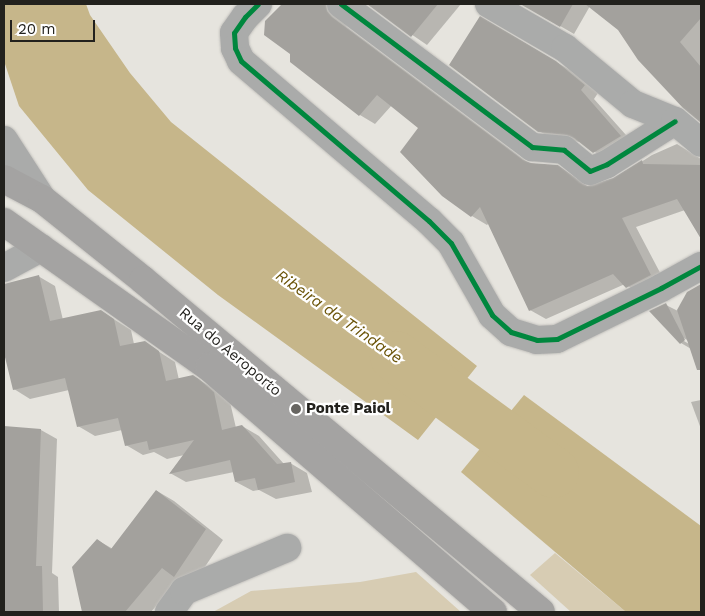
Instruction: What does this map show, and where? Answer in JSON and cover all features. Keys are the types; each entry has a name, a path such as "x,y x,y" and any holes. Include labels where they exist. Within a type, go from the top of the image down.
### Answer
{"main road":[{"name":"Rua do Aeroporto","path":"4,179 42,199 222,345 541,612"},
{"name":"Rua do Aeroporto","path":"4,222 209,367 493,612"}],"street":[{"path":"258,4 245,16 234,34 235,48 241,61 429,220 451,243 492,315 511,332 537,340 557,339 661,288 701,266"},
{"path":"341,4 532,147 564,150 590,171 675,121"},
{"path":"488,4 565,48 633,104 675,121 701,143"},
{"path":"4,140 42,199"},
{"path":"4,268 42,248"},
{"path":"169,612 184,591 287,548"}],"shaded area":[{"path":"555,553 626,612 571,612 530,575"},
{"path":"416,572 461,612 213,612 251,591 360,582"}],"water":[{"path":"4,4 86,4 90,15 130,73 171,122 477,366 418,440 218,295 88,190 19,106 4,61"},
{"path":"524,395 701,526 701,612 626,612 461,472"}],"building":[{"path":"282,4 326,4 327,11 332,17 523,160 531,163 558,165 587,186 613,178 642,160 643,164 701,165 701,239 677,199 622,218 651,275 626,288 613,274 529,311 480,207 471,217 442,196 400,152 418,128 377,95 359,116 290,62 290,54 264,35 265,21"},
{"path":"367,4 438,4 411,37"},
{"path":"520,4 573,4 560,27"},
{"path":"585,4 701,4 701,18 680,42 701,67 701,123 683,108 638,60 618,30"},
{"path":"480,16 556,61 585,85 581,90 621,136 593,153 574,138 566,135 538,132 449,65"},
{"path":"39,275 50,321 101,310 114,319 120,346 145,341 159,351 166,381 193,375 199,379 214,392 222,430 242,425 277,464 291,462 295,482 258,490 255,478 235,482 230,460 169,474 194,440 149,450 147,441 125,446 118,418 77,427 65,378 13,390 4,353 4,284"},
{"path":"701,284 701,370 697,370 677,310 687,292"},
{"path":"666,303 685,340 680,344 649,311"},
{"path":"4,426 41,429 36,566 42,566 43,612 4,612"},
{"path":"156,490 206,529 174,577 162,568 125,612 82,612 72,567 97,539 111,549"}],"waterway":[{"name":"Ribeira da Trindade","path":"395,356 553,472"}],"cycle path":[{"path":"258,4 245,17 234,33 235,48 241,61 429,221 451,243 492,315 511,332 537,340 557,339 661,288 701,266"},
{"path":"341,4 532,147 564,150 590,171 607,164 675,121"}],"place":[{"name":"Ponte Paiol","path":"296,409"}]}
